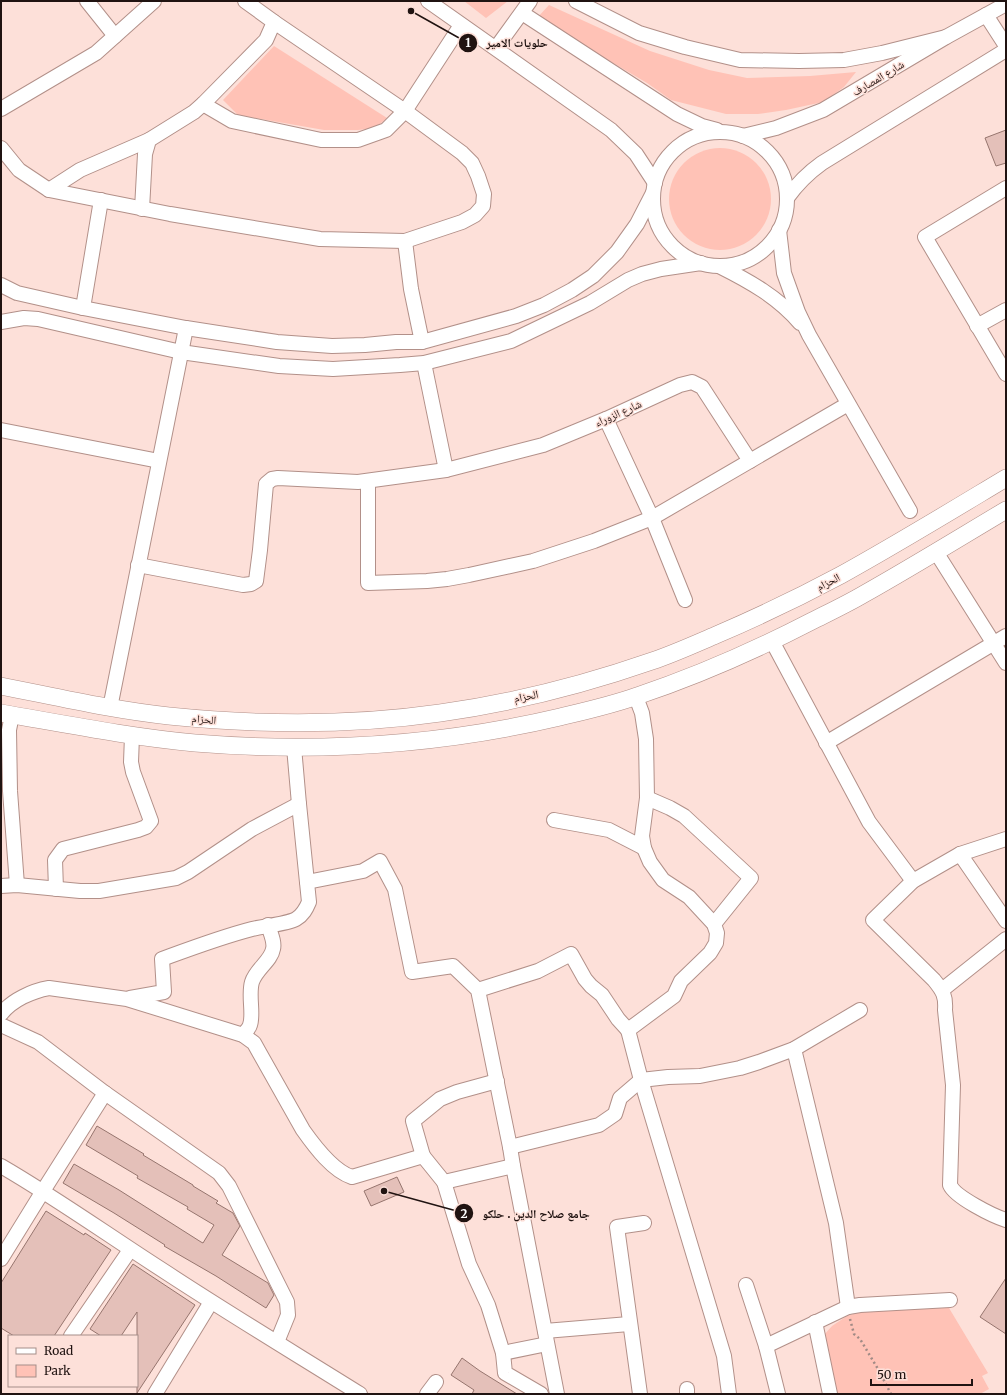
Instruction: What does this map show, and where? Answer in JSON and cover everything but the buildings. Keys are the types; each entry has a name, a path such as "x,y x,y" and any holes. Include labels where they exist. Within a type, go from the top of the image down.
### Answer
{"main road":[{"name":"الحزام","path":"1,686 110,708 166,716 288,723 401,717 441,713 543,693 654,661 755,618 840,575 1006,478"},
{"path":"6,714 132,736 195,742 294,747 403,743 488,731 545,720 636,697 720,664 772,641 863,595 1006,510"}],"street":[{"path":"87,1 115,36"},
{"path":"1,108 96,53 154,1"},
{"path":"1,148 19,170 49,190 142,209 320,239 405,241 462,222 475,215 483,206 484,194 472,163 462,153 405,111 245,1"},
{"path":"428,1 611,130 636,154 654,188 654,213 662,232 667,241 682,255 701,263 719,266 739,263 758,254 770,244 779,230 785,215 787,198 784,178 775,160 761,146 743,136 702,126 677,114 522,13"},
{"path":"496,48 530,1"},
{"path":"576,1 639,34 740,60 844,60 882,53 946,37"},
{"name":"شارع المصارف","path":"743,136 776,128 823,110 946,37 1006,4"},
{"path":"986,15 1006,46"},
{"path":"49,190 80,170 149,140 194,112 266,40 274,22"},
{"path":"203,104 232,121 321,140 358,140 386,130 405,111 461,25"},
{"path":"787,198 797,185 822,163 1006,50"},
{"path":"1,285 16,293 83,308 186,328 277,342 365,346 396,342 422,342 516,316 544,305 572,290 593,276 617,252 637,224 654,188 663,164 676,148 693,137 708,133 723,132"},
{"path":"142,209 145,154 149,140"},
{"path":"1006,188 925,237 1006,374"},
{"path":"83,308 101,200"},
{"path":"779,230 784,273 798,312 848,404 910,510"},
{"path":"405,241 411,289 422,342"},
{"path":"1,322 24,318 38,319 181,352 279,366 333,369 368,368 424,362 511,341 590,303 628,280 642,274 661,269 701,263"},
{"path":"719,266 761,288 794,316 809,334"},
{"path":"977,326 1006,310"},
{"path":"110,708 186,328"},
{"path":"424,362 446,470"},
{"name":"شارع الزوراء","path":"138,565 243,585 251,584 256,581 266,484 272,479 278,478 358,482 446,470 543,445 606,419 680,385 692,382 702,387 750,461"},
{"path":"368,481 368,583 447,579 526,562 570,549 652,518 848,404"},
{"path":"606,419 652,518 685,600"},
{"path":"1,430 159,461"},
{"path":"936,552 1006,663"},
{"path":"826,743 1006,636"},
{"path":"772,641 869,822 913,881"},
{"path":"628,1030 674,996 682,981 710,953 716,943 717,934 714,924 689,896 663,880 650,862 644,848 642,836 647,798 646,739 642,713 636,697"},
{"path":"6,714 9,730 10,791 17,885"},
{"path":"56,889 55,860 63,849 138,830 146,827 151,821 133,772 131,762 132,736"},
{"path":"127,999 164,992 162,959 234,934 268,925 289,922 296,919 304,912 309,902 294,747"},
{"path":"647,798 684,816 751,878 714,924"},
{"path":"1,886 17,885 99,891 176,878 188,872 252,829 299,804"},
{"path":"554,820 609,830 644,848"},
{"path":"1006,839 960,854 913,881 873,920 934,980 942,990 946,999 953,1085 951,1190 959,1196 1006,1220"},
{"path":"960,854 1006,921"},
{"path":"307,882 363,871 380,862 395,889 412,972 453,966 478,990 557,1394"},
{"path":"243,1035 250,1025 250,988 252,981 255,974 271,955 273,949 273,943 268,925"},
{"path":"942,990 1006,939"},
{"path":"478,990 538,971 571,954 591,986 602,995 618,1019 628,1030 641,1080 724,1356 729,1394"},
{"path":"1,1014 14,1003 36,991 49,988 127,999 243,1035 254,1043 303,1130 323,1155 344,1174 352,1177 422,1156"},
{"path":"510,1148 599,1125 615,1114 620,1098 641,1080 700,1076 740,1068 794,1048 860,1010"},
{"path":"1,1024 38,1042 105,1093 219,1173 229,1186 284,1293 287,1302 288,1315 277,1342"},
{"path":"794,1048 836,1223 848,1307"},
{"path":"497,1081 457,1092 440,1099 413,1121 422,1156 444,1182 469,1264 488,1305 503,1353 505,1373 541,1394"},
{"path":"1,1259 105,1093"},
{"path":"1,1166 43,1191 130,1250 211,1302 360,1394"},
{"path":"444,1182 513,1166"},
{"path":"640,1394 629,1324 617,1227 644,1222"},
{"path":"72,1335 130,1250"},
{"path":"746,1285 766,1346 778,1394"},
{"path":"766,1346 848,1307 950,1300"},
{"path":"155,1394 211,1302"},
{"path":"815,1322 830,1394"},
{"path":"503,1353 546,1337 629,1324"},
{"path":"427,1394 436,1382"}],"path":[{"path":"848,1307 854,1334 860,1339 891,1394"}],"green space":[{"path":"464,1 508,1 486,18"},
{"path":"549,5 650,51 709,70 747,78 810,76 856,72 844,87 823,102 758,114 726,114 671,100 647,83 537,18"},
{"path":"274,46 387,118 375,128 358,130 324,130 238,115 223,100"},
{"path":"720,148 740,152 756,163 767,179 771,199 767,219 756,235 740,246 720,250 700,246 684,235 673,219 669,199 673,179 684,163 700,152"},
{"path":"949,1308 988,1373 982,1376 989,1389 980,1394 835,1394 824,1335 832,1326 847,1316 869,1309"}],"place":[{"name":"حلويات الامير","path":"411,11"},
{"name":"جامع صلاح الدين . حلكو","path":"384,1191"}]}
